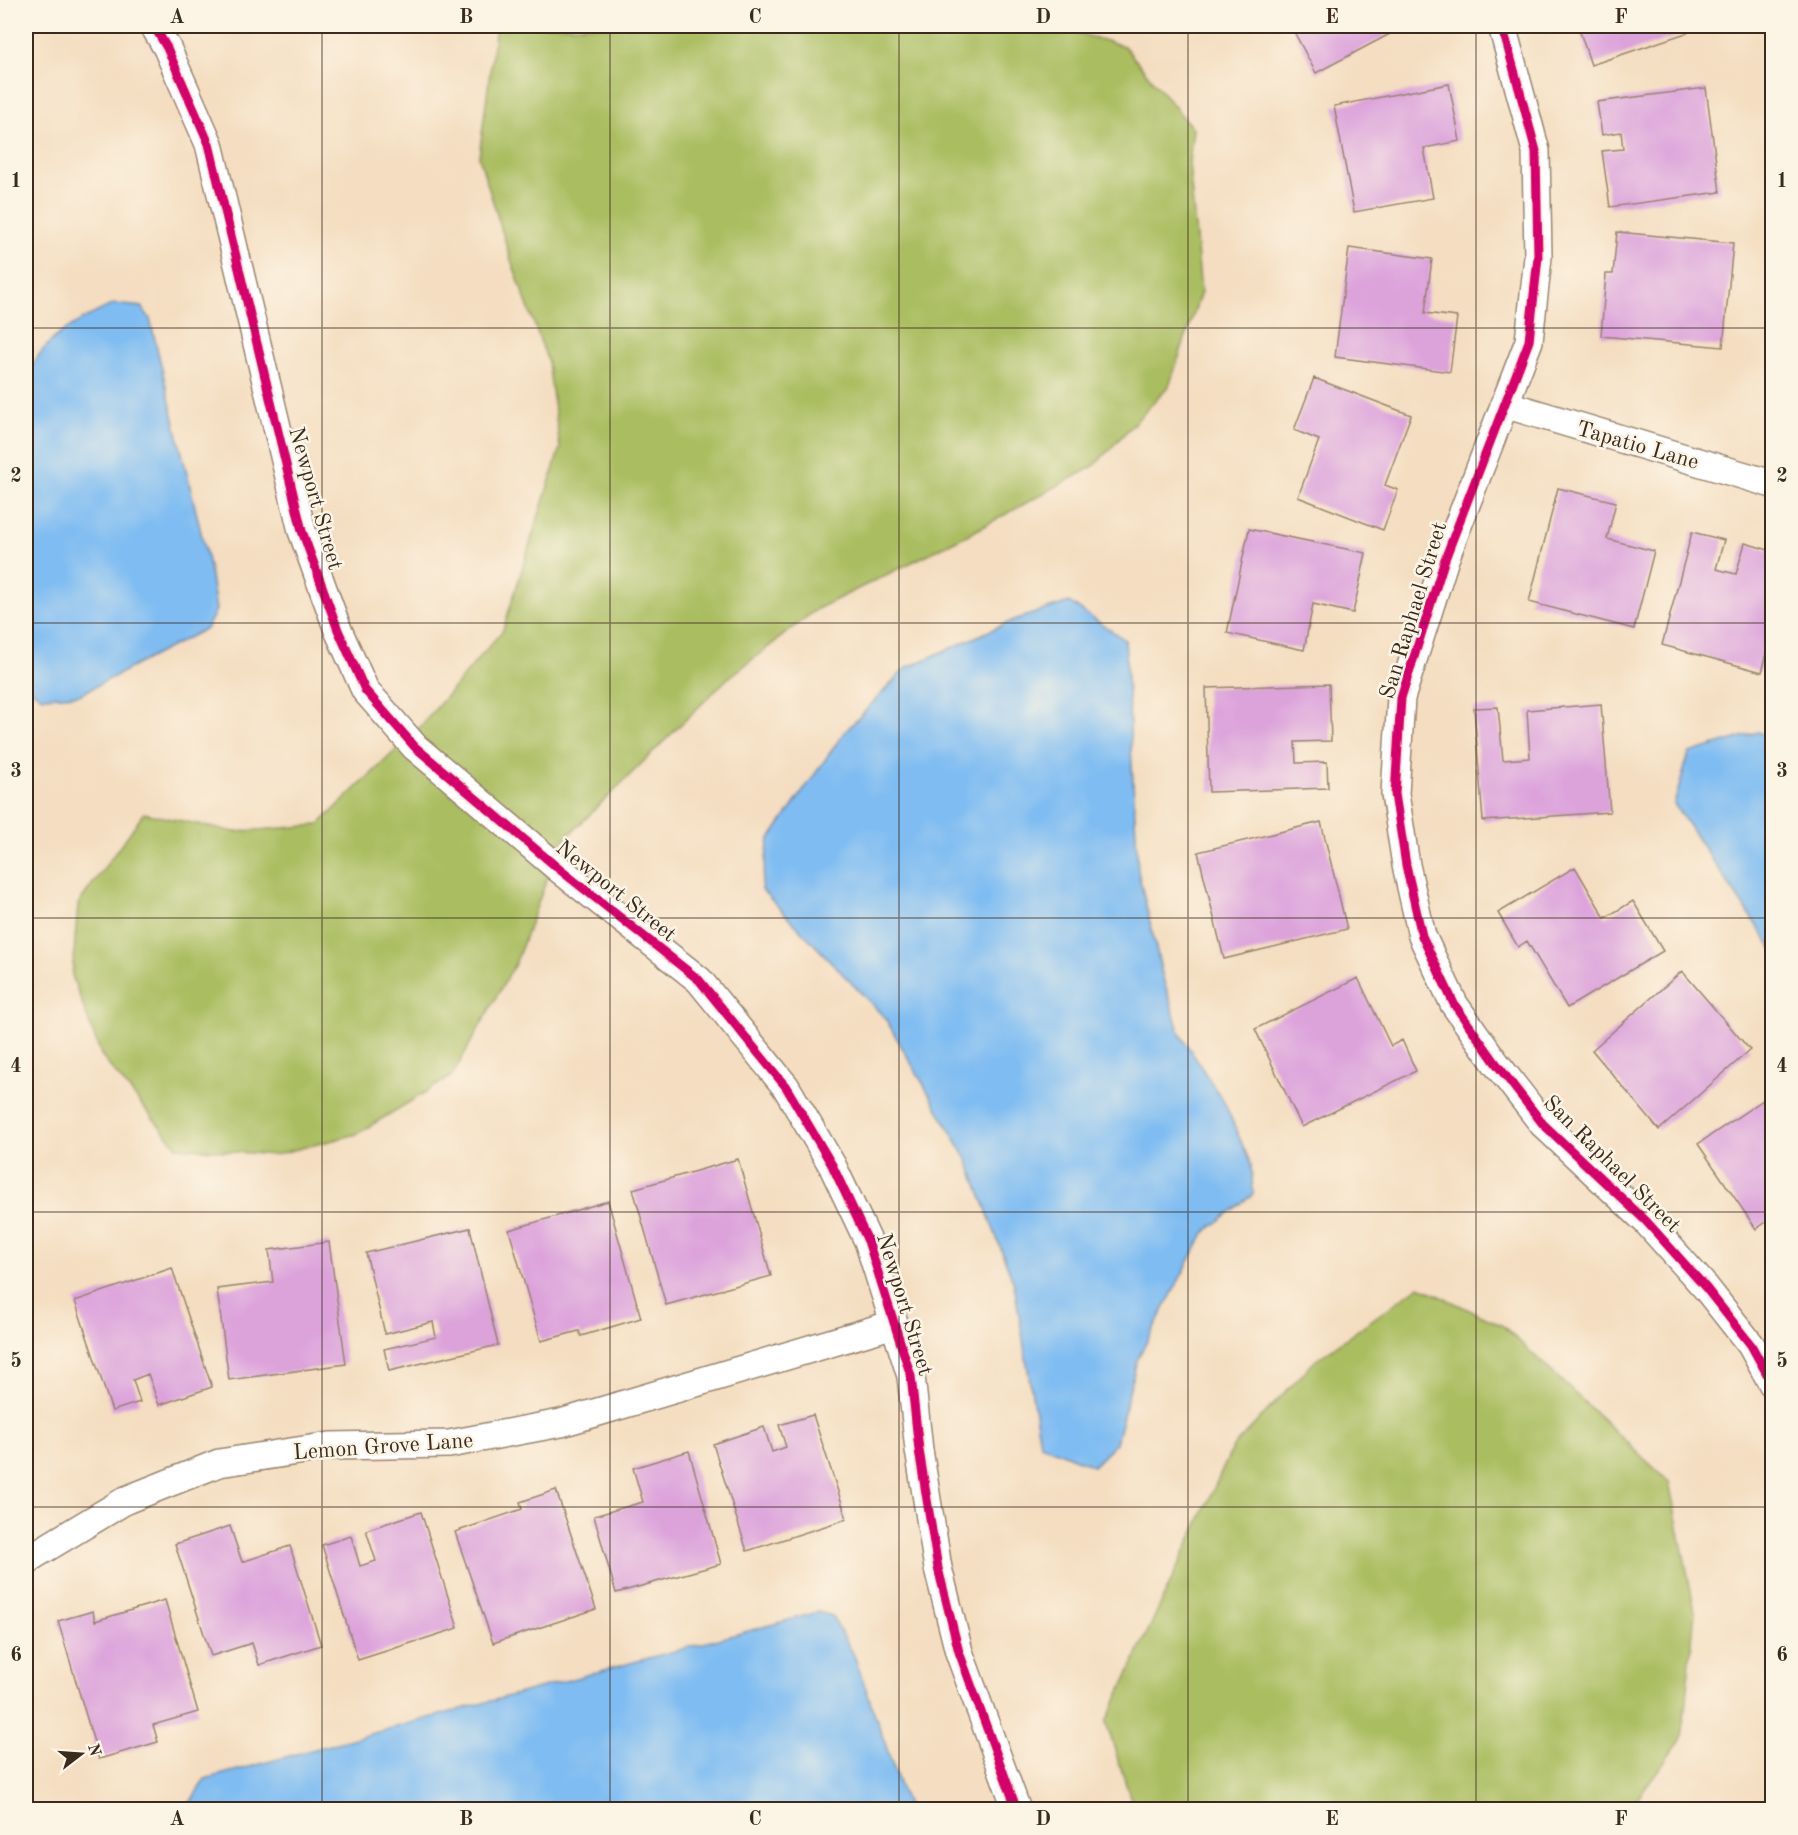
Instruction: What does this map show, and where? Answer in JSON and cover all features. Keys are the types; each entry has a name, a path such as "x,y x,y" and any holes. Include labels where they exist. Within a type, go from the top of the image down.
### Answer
{"street":[{"name":"Newport Street","path":"154,26 167,48 209,144 302,531 338,630 365,690 415,747 559,869 699,980 786,1087 832,1165 868,1241 911,1376 919,1449 936,1556 954,1631 986,1731 1017,1809"},
{"name":"San Raphael Street","path":"1502,26 1536,151 1538,257 1529,341 1444,559 1401,698 1395,794 1406,866 1422,936 1454,1004 1543,1124 1654,1230 1706,1288 1750,1345 1773,1383"},
{"name":"Tapatio Lane","path":"1504,404 1773,484"},
{"name":"Lemon Grove Lane","path":"26,1563 126,1500 219,1463 330,1446 449,1444 561,1423 894,1324"}],"green space":[{"path":"496,26 1052,26 1124,46 1193,129 1189,163 1201,292 1169,386 1094,466 973,532 817,609 726,680 560,844 516,962 452,1076 357,1134 274,1155 177,1147 102,1057 72,976 78,904 144,813 235,832 318,825 420,727 503,630 560,448 548,362 511,260 479,157"},
{"path":"1419,1286 1503,1326 1669,1482 1695,1611 1682,1738 1629,1809 1134,1809 1106,1722 1233,1447 1315,1361"}],"water":[{"path":"114,304 142,307 150,319 210,570 216,610 207,628 79,695 42,697 26,686 26,379 33,364 51,341 74,324"},
{"path":"1069,602 1125,640 1138,871 1163,978 1180,1034 1225,1104 1251,1165 1253,1194 1204,1233 1137,1360 1116,1443 1093,1466 1040,1444 1014,1284 968,1161 885,1018 761,889 769,840 843,734 906,668 1014,620"},
{"path":"1758,732 1772,739 1772,948 1674,804 1689,753"},
{"path":"818,1612 832,1616 854,1655 908,1809 186,1809 205,1779"}],"building":[{"path":"1291,26 1405,26 1316,73"},
{"path":"1578,26 1701,26 1701,28 1591,65"},
{"path":"1449,84 1460,141 1424,148 1433,198 1354,212 1334,106"},
{"path":"1706,88 1720,192 1610,207 1602,151 1623,149 1621,132 1602,135 1597,102"},
{"path":"1617,232 1733,243 1723,347 1601,336 1606,274 1613,274"},
{"path":"1349,248 1432,259 1425,313 1457,317 1450,372 1335,357"},
{"path":"1314,378 1411,415 1385,485 1398,490 1383,530 1298,497 1319,440 1294,430"},
{"path":"1558,488 1616,502 1607,539 1654,551 1634,629 1529,602"},
{"path":"1249,529 1366,553 1353,613 1313,604 1304,650 1227,633"},
{"path":"1692,532 1724,540 1716,569 1736,574 1745,543 1772,551 1772,634 1762,672 1662,645"},
{"path":"1329,684 1331,741 1295,742 1296,763 1327,762 1328,788 1209,792 1206,688"},
{"path":"1601,704 1610,812 1483,821 1474,708 1498,707 1503,760 1530,758 1527,710"},
{"path":"1321,822 1347,929 1224,959 1198,852"},
{"path":"1575,867 1605,918 1633,901 1663,951 1567,1008 1527,941 1518,947 1498,913"},
{"path":"1682,971 1750,1050 1659,1130 1592,1050"},
{"path":"1358,978 1391,1046 1402,1040 1416,1071 1302,1127 1255,1029"},
{"path":"1772,1094 1772,1218 1756,1229 1698,1144"},
{"path":"738,1159 771,1276 666,1305 633,1189"},
{"path":"608,1201 641,1318 581,1336 579,1331 541,1341 509,1230"},
{"path":"470,1228 498,1345 389,1371 384,1349 436,1337 433,1322 385,1334 366,1253"},
{"path":"329,1242 346,1364 229,1380 217,1289 273,1282 269,1250"},
{"path":"172,1268 212,1387 159,1405 148,1374 133,1380 140,1402 112,1411 75,1301"},
{"path":"813,1415 847,1519 747,1551 713,1444 764,1427 772,1452 786,1447 779,1425"},
{"path":"689,1451 721,1564 616,1593 594,1516 643,1502 633,1468"},
{"path":"556,1490 596,1609 493,1643 455,1532 522,1509 520,1502"},
{"path":"421,1512 458,1628 358,1660 322,1545 351,1536 360,1566 376,1561 366,1530"},
{"path":"230,1526 242,1562 290,1546 321,1645 259,1665 252,1643 211,1656 175,1544"},
{"path":"165,1600 198,1712 153,1725 158,1742 99,1759 58,1621 93,1611 95,1621"},
{"path":"30,1801 32,1810 26,1810 26,1802"}],"cycle path":[{"path":"154,26 167,48 209,144 302,531 338,630 365,690 415,747 559,869 699,980 786,1087 832,1165 868,1241 911,1376 919,1450 938,1568 959,1652 1017,1810"},
{"path":"1502,26 1536,151 1538,257 1529,341 1445,559 1401,698 1395,794 1406,865 1422,936 1454,1004 1543,1124 1646,1221 1706,1288 1751,1345 1772,1383"}]}
